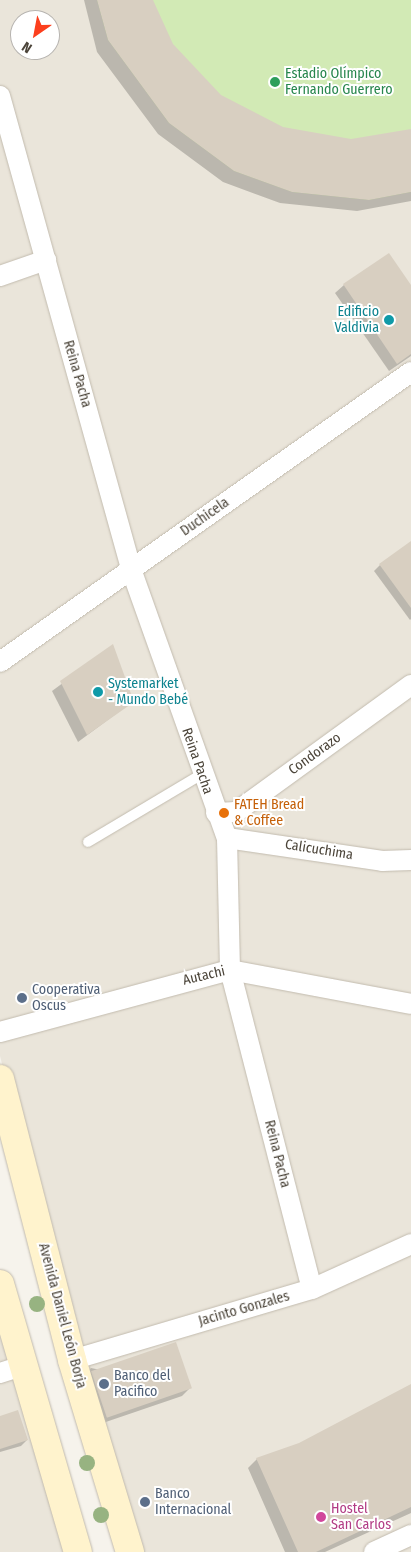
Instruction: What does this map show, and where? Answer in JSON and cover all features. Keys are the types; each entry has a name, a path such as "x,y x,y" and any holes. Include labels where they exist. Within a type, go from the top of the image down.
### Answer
{"main road":[{"name":"Avenida Daniel León Borja","path":"0,1079 72,1360 130,1552"},
{"path":"0,1284 11,1369 78,1552"}],"street":[{"name":"Reina Pacha","path":"0,96 131,569 202,774 227,838 230,970 312,1290"},
{"path":"0,276 46,260"},
{"name":"Duchicela","path":"0,662 411,372"},
{"name":"Condorazo","path":"216,813 236,812 411,685"},
{"name":"Calicuchima","path":"227,838 382,861 411,860"},
{"name":"Autachi","path":"0,1032 230,970 411,1004"},
{"name":"Jacinto Gonzales","path":"72,1360 312,1290 411,1244"},
{"path":"374,1552 411,1535"}],"lane":[{"path":"88,842 202,774"}],"shaded area":[{"path":"0,0 411,0 411,1552 139,1552 75,1344 0,1056"},
{"path":"0,1309 71,1552 0,1552"}],"green space":[{"name":"Estadio Olímpico Fernando Guerrero","path":"97,0 411,0 411,192 369,200 292,192 234,171 169,123 108,40"}],"building":[{"path":"97,0 153,0 173,44 221,95 283,127 351,139 411,129 411,192 369,200 292,192 234,171 169,123 108,40"},
{"name":"Edificio Valdivia","path":"389,253 411,285 411,354 397,364 343,284"},
{"path":"411,541 411,608 379,564"},
{"name":"Systemarket - Mundo Bebé","path":"113,644 134,702 87,735 60,681"},
{"path":"176,1342 192,1388 107,1418 91,1371"},
{"path":"411,1384 411,1507 316,1552 298,1552 256,1458 299,1443"},
{"path":"18,1410 28,1440 0,1449 0,1416"}],"place":[{"name":"Estadio Olímpico Fernando Guerrero","path":"275,82"},
{"name":"Edificio Valdivia","path":"389,320"},
{"name":"Systemarket - Mundo Bebé","path":"98,692"},
{"name":"FATEH Bread & Coffee","path":"224,813"},
{"name":"Cooperativa Oscus","path":"22,998"},
{"name":"Banco del Pacifico","path":"104,1384"},
{"name":"Banco Internacional","path":"145,1502"},
{"name":"Hostel San Carlos","path":"321,1517"}]}
